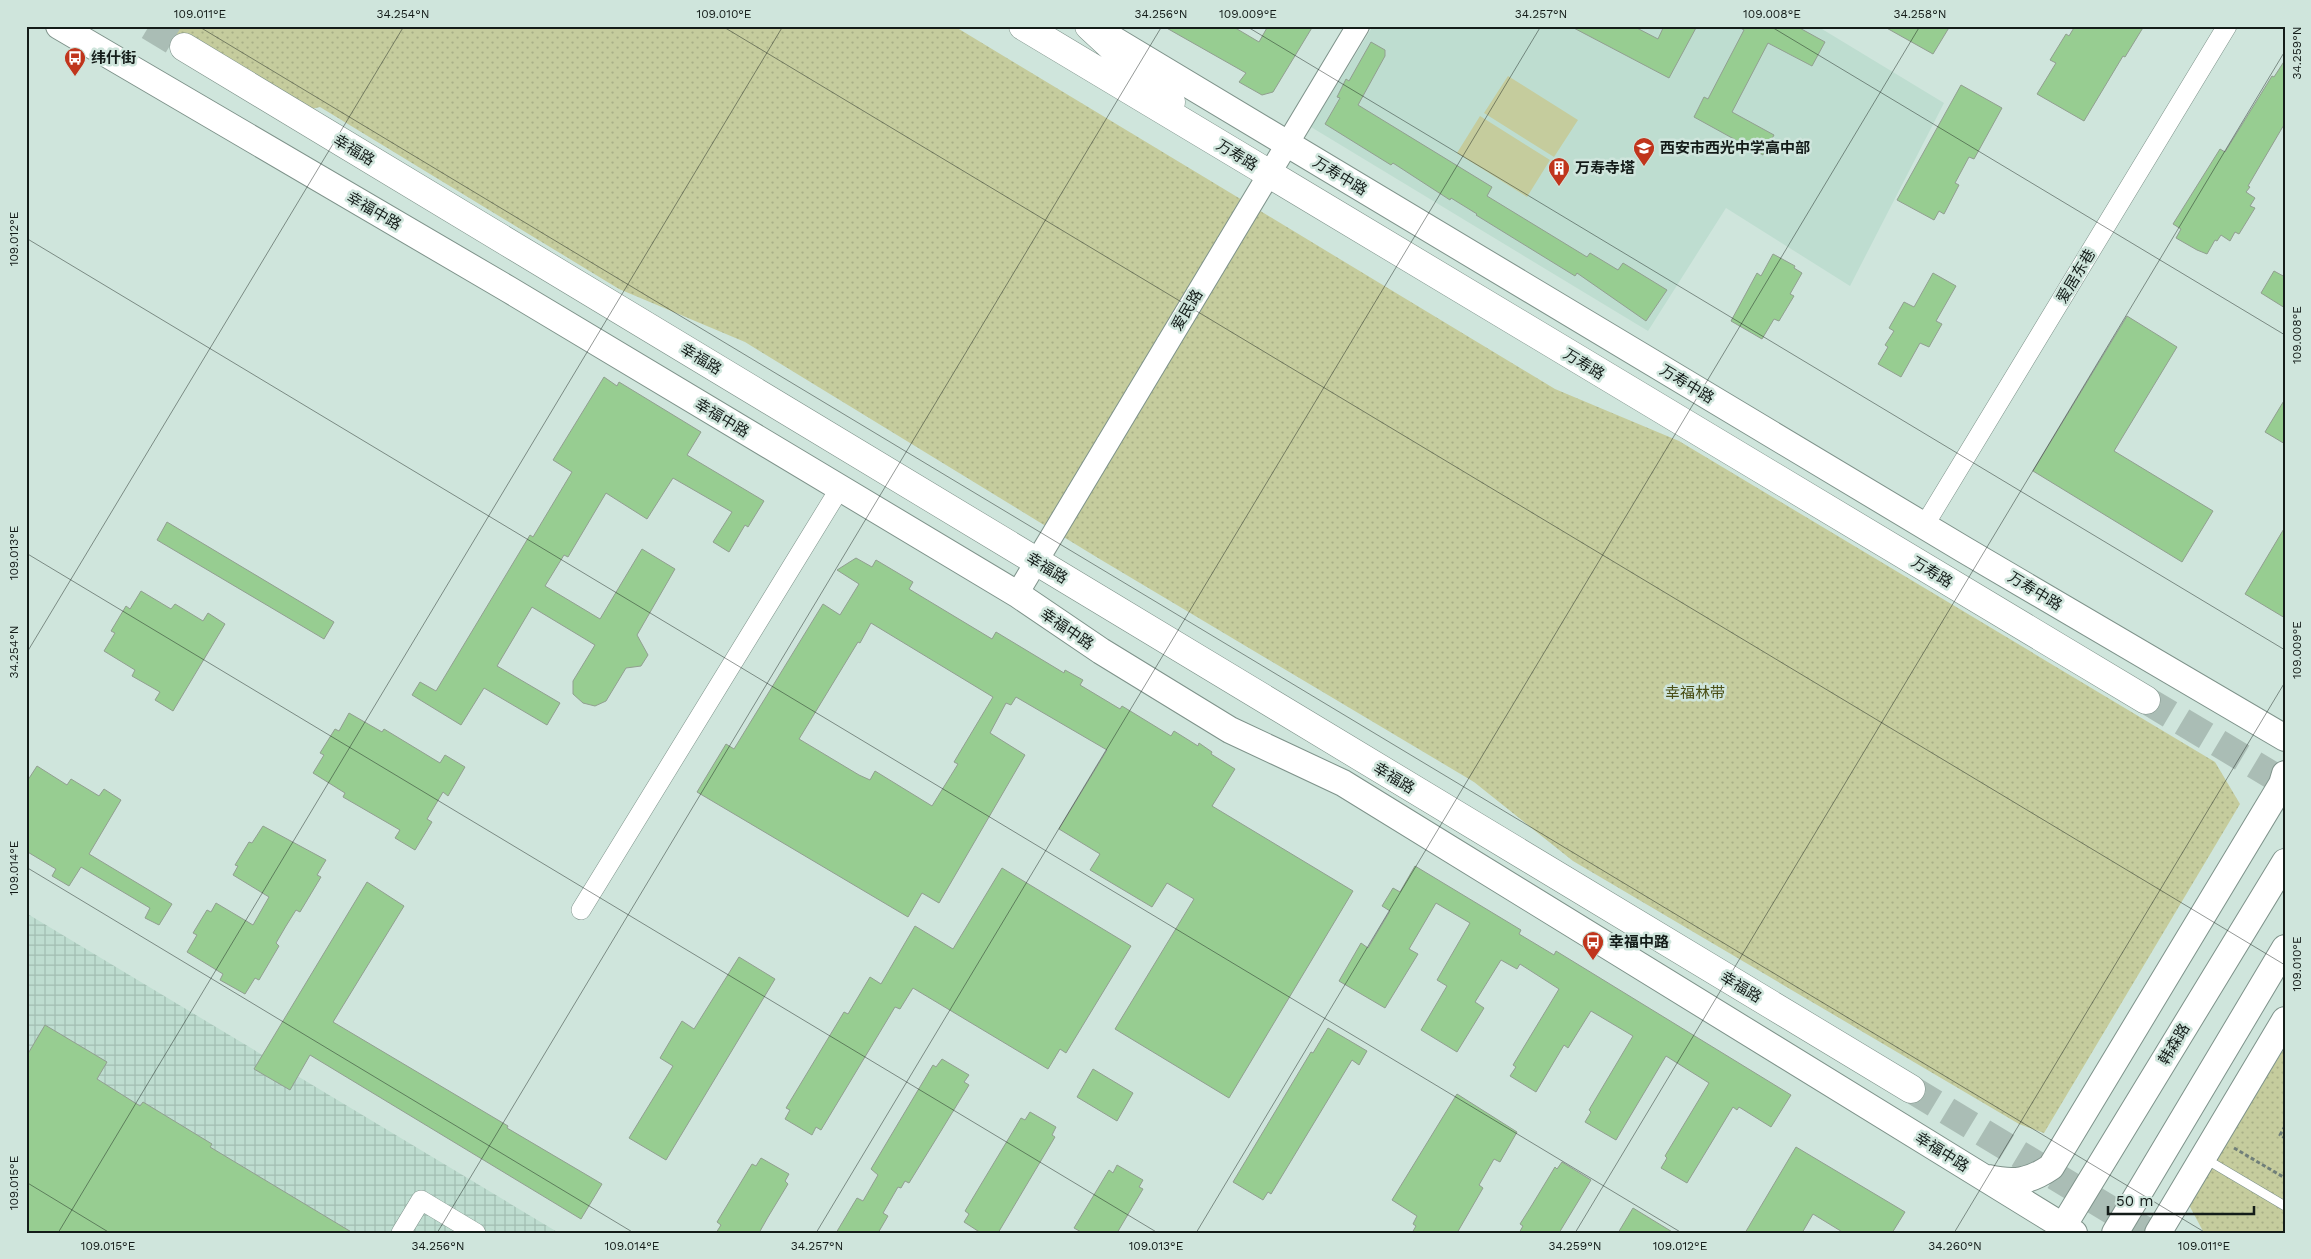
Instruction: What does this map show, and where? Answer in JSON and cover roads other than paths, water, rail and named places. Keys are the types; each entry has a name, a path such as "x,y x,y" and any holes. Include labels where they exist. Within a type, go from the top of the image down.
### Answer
{"main road":[{"name":"幸福中路","path":"59,26 508,289 840,488 1016,594 1101,651 1230,730 1343,782 1982,1177 2065,1231"},
{"name":"万寿路","path":"1023,26 2146,700"},
{"path":"1091,26 1212,141"},
{"name":"万寿中路","path":"1091,26 1924,526 2274,732 2285,757"},
{"name":"幸福路","path":"184,47 1911,1089"},
{"path":"1982,1177 2002,1181 2018,1181 2035,1178 2051,1167 2277,793 2285,774"},
{"name":"韩森路","path":"2065,1231 2285,862"},
{"path":"2115,1233 2285,948"},
{"path":"2158,1233 2285,1020"}],"street":[{"name":"爱民路","path":"1016,594 1358,26"},
{"name":"爱居东巷","path":"1924,526 2227,26"},
{"path":"581,910 840,488"},
{"path":"401,1233 421,1200 476,1233"}],"lane":[{"path":"2202,1157 2285,1206"}],"tunnel":[{"path":"149,26 184,47"},
{"path":"2146,700 2285,783"},
{"path":"1911,1089 2149,1233"}],"place":[{"name":"纬什街","path":"75,77"},
{"name":"西安市西光中学高中部","path":"1644,167"},
{"name":"万寿寺塔","path":"1559,187"},
{"name":"幸福中路","path":"1593,961"}],"park label":[{"name":"幸福林带","path":"1695,693"}]}
